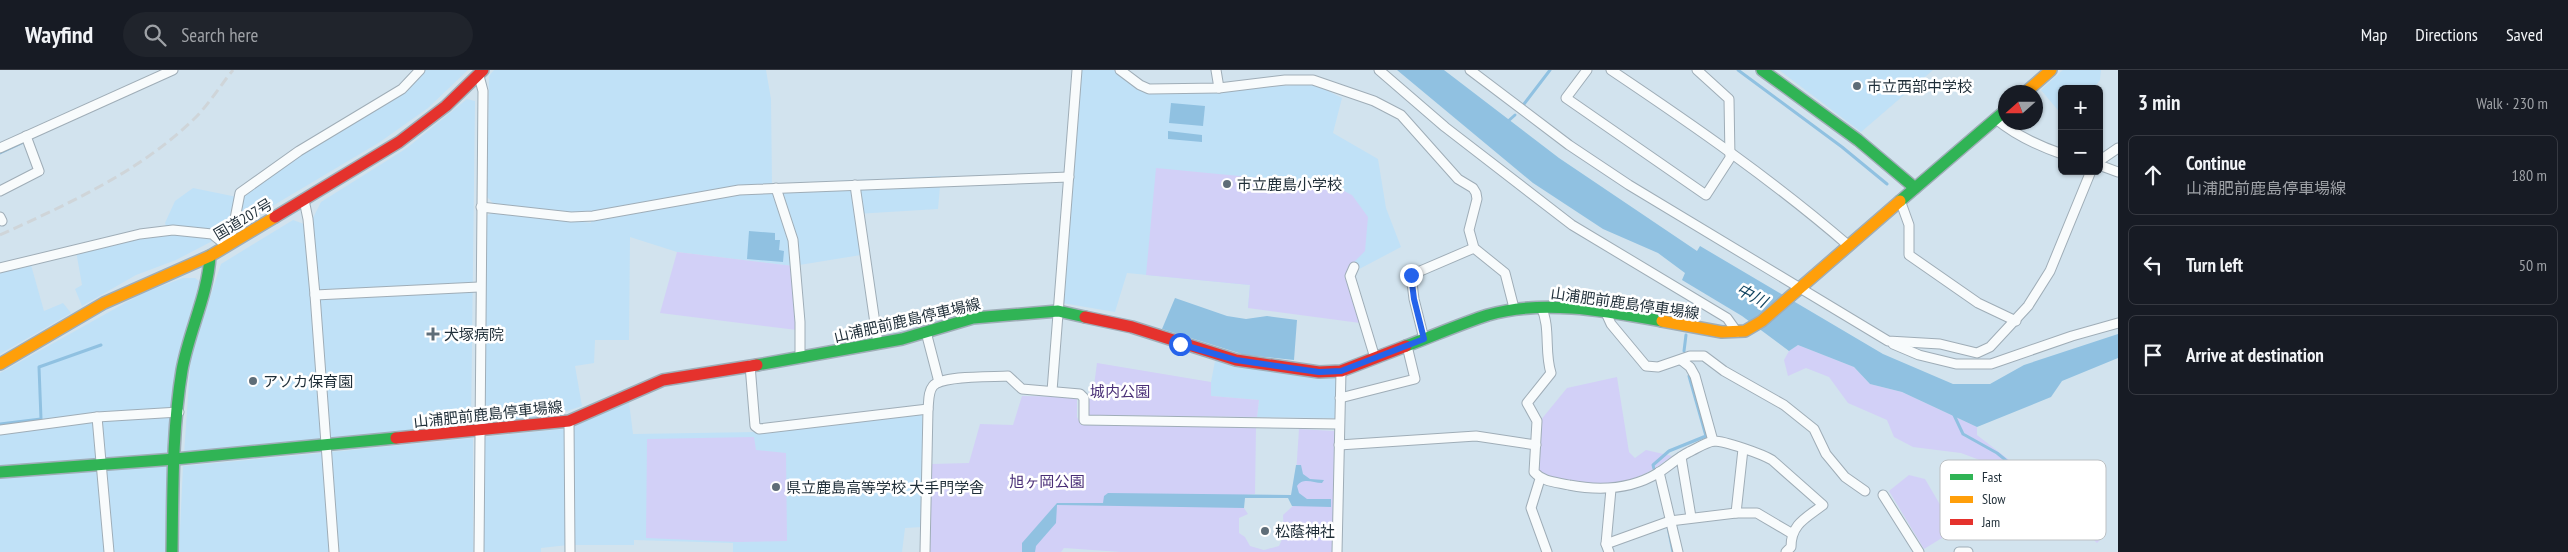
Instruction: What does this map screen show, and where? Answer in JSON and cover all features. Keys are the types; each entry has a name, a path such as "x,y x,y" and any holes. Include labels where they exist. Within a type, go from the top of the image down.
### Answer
{"main road":[{"path":"1762,70 1858,140 1915,188"},
{"path":"2034,85 2051,70"},
{"name":"国道207号","path":"0,364 104,303 210,256 304,200 399,142 446,106 481,73"},
{"path":"1798,290 1996,119"},
{"path":"172,552 178,412 187,348 204,298 210,271 210,256"},
{"name":"山浦肥前鹿島停車場線","path":"0,472 175,460 568,421 663,380 878,344 973,318 1058,311 1132,327 1236,360 1319,372 1341,371 1489,314 1514,308 1541,307 1606,313 1722,332 1737,332 1753,328 1798,290"}],"street":[{"path":"0,148 27,140 173,70"},
{"path":"0,268 140,234 173,230 212,234 227,246 240,193 308,146 402,89 420,70"},
{"path":"1052,391 1077,70"},
{"path":"1120,70 1140,85 1150,89 1219,88 1285,80 1313,80 1374,102 1401,115 1458,179 1473,188 1476,193 1477,199 1469,230 1474,248 1505,273 1514,308"},
{"path":"1216,70 1219,88"},
{"path":"1379,70 1446,127 1572,226 1727,318 1737,332"},
{"path":"1470,70 1569,145 1621,180 1798,290 1888,341 1919,355 1956,364 1978,365 2005,361 2072,336 2118,323"},
{"path":"1587,70 1566,98 1706,195 1730,158 1729,99 1697,70"},
{"path":"1614,71 1730,150 1810,212 1849,246"},
{"path":"478,552 480,431 479,287 483,91 481,73"},
{"path":"1996,119 2009,130 2033,140 2042,148 2058,153"},
{"path":"0,191 39,171 27,140"},
{"path":"2103,158 2118,148"},
{"path":"2103,166 2118,172"},
{"path":"1888,341 1940,344 1977,353 1990,348 2016,321 2050,271 2089,175"},
{"path":"481,207 570,217 739,190 1069,177"},
{"path":"855,184 878,344"},
{"path":"776,188 793,240 800,322 800,358"},
{"path":"304,200 308,219 315,295 334,552"},
{"path":"1900,200 1909,225 1909,255 1978,303 2016,321"},
{"path":"1424,339 1414,299 1411,275 1474,248"},
{"path":"1354,267 1350,276 1375,358"},
{"path":"315,295 479,287"},
{"path":"1541,307 1546,317 1546,358 1551,373 1527,403 1537,421 1534,472 1540,479 1578,487 1611,489 1625,487 1659,472 1663,467 1680,457 1714,441 1772,460 1797,484 1821,501 1823,505 1796,527 1791,534 1790,547 1786,552"},
{"path":"1606,313 1611,324 1640,362 1646,366 1658,367 1690,356 1704,356 1724,371 1784,405 1814,429 1826,454 1845,477 1865,491"},
{"path":"926,332 939,382"},
{"path":"1340,398 1415,379 1407,346"},
{"path":"1977,353 1978,365"},
{"path":"1681,360 1690,367 1695,376 1714,441"},
{"path":"750,365 755,426 759,429 928,409"},
{"path":"1337,552 1341,371"},
{"path":"925,552 928,409 930,392 934,384 939,382 953,379 1008,376 1022,389 1080,394 1084,398 1084,420 1339,424"},
{"path":"0,430 97,418 178,412"},
{"path":"97,418 109,552"},
{"path":"568,421 570,552"},
{"path":"1339,445 1476,436 1536,445"},
{"path":"1736,513 1743,450"},
{"path":"1680,457 1691,517"},
{"path":"1659,472 1678,552"},
{"path":"1540,479 1531,508 1547,552"},
{"path":"1611,489 1608,548 1670,521 1736,513 1757,513 1791,534"},
{"path":"1883,495 1919,552"},
{"path":"163,552 172,552"},
{"path":"1959,552 1968,552"}],"shaded area":[{"path":"424,70 468,70 428,108 380,142 222,236 176,260 136,275 82,306 75,289 82,285 76,251 168,232 165,223 175,201 193,188 237,197 302,151 406,91"},
{"path":"494,70 766,70 771,99 772,184 941,176 938,209 856,214 861,255 793,266 677,252 630,237 629,340 595,340 594,363 575,366 582,406 549,417 484,426 485,217 495,211 591,223 590,213 573,214 495,205 487,197 489,76"},
{"name":"市立鹿島小学校","path":"1081,70 1114,70 1141,91 1151,93 1314,84 1342,98 1333,133 1378,159 1386,208 1401,247 1346,276 1248,308 1250,285 1127,273 1115,312 1062,303"},
{"name":"市立西部中学校","path":"1779,70 1933,70 1861,132"},
{"path":"2063,70 2101,70 2100,80 2096,85 2058,85 2058,110 2043,92 2043,88"},
{"path":"467,99 475,101 471,426 330,440 313,218 321,202 407,148"},
{"path":"293,220 304,224 322,440 184,454 191,355 221,264"},
{"path":"31,265 44,311 63,303 71,313 0,354 0,272"},
{"path":"183,278 195,278 199,281 172,407 165,552 0,552 0,373 143,293"},
{"path":"1215,361 1274,372 1338,375 1335,418 1257,417 1259,400 1211,396 1211,382"},
{"name":"県立鹿島高等学校 大手門学舎","path":"629,402 633,434 757,432 922,414 922,527 905,528 902,552 733,552 733,543 634,540 634,545 568,545 541,548 541,552 482,552 484,437 564,429"},
{"path":"473,438 473,552 338,552 332,452"},
{"path":"322,453 329,552 179,552 183,466"}],"green space":[{"path":"1156,168 1260,178 1260,182 1342,190 1352,195 1368,217 1365,251 1349,267 1346,276 1360,323 1248,308 1250,285 1146,275"},
{"path":"677,252 793,266 797,330 660,313"},
{"path":"1798,345 1854,367 1870,384 1902,392 1977,427 1977,435 2009,460 1980,460 1961,453 1913,447 1894,437 1887,420 1848,403 1829,377 1806,368 1788,376 1784,360 1789,351"},
{"name":"城内公園","path":"1097,363 1211,382 1211,396 1259,400 1257,417 1089,415 1089,391 1094,386"},
{"path":"1617,377 1629,452 1635,458 1646,450 1672,456 1647,473 1609,485 1581,484 1550,478 1540,474 1537,471 1540,421 1567,388"},
{"name":"旭ヶ岡公園","path":"1022,396 1077,397 1077,417 1081,425 1256,427 1255,494 1243,495 1244,508 1248,514 1239,518 1239,533 1245,537 1250,546 1264,550 1279,546 1284,535 1283,515 1294,505 1299,429 1334,431 1333,552 1121,552 1064,548 1061,552 1035,552 1035,546 1028,552 930,552 932,464 969,463 980,424 1013,425"},
{"path":"754,437 756,450 786,453 787,541 738,542 646,538 647,439"},
{"path":"1909,475 1925,479 1940,505 1940,539 1924,549 1889,491"}],"water":[{"name":"中川","path":"1397,70 1444,70 1559,158 1697,251 1700,246 1883,354 1953,384 1990,384 2024,365 2118,334 2118,358 2062,381 2051,397 1977,427 1902,392 1870,384 1854,367 1798,345 1789,351 1742,316 1682,280 1685,273 1658,253 1603,229 1533,183"},
{"path":"1171,103 1205,106 1203,126 1169,123"},
{"path":"1168,131 1202,135 1202,142 1168,139"},
{"path":"749,231 775,233 775,240 780,240 779,250 784,251 783,262 747,259"},
{"path":"1175,298 1227,316 1246,319 1267,316 1297,320 1294,360 1245,355 1162,329"},
{"path":"1296,465 1301,465 1303,474 1310,479 1324,480 1322,483 1308,481 1299,483 1297,486 1299,493 1307,499 1331,499 1331,507 1292,506 1288,498 1245,498 1244,508 1057,505 1056,523 1036,546 1035,552 1022,552 1022,543 1057,503 1103,503 1104,496 1108,493 1291,495"}],"waterway":[{"path":"1524,104 1550,70"},
{"path":"1738,70 1842,147 1887,184"},
{"path":"1506,123 1515,115"},
{"path":"0,153 26,141"},
{"path":"1693,315 1700,305"},
{"path":"1684,351 1686,335"},
{"path":"0,424 41,419 39,367 101,345"},
{"path":"1654,469 1653,465 1669,451 1706,436 1689,376"},
{"path":"1954,415 1963,434 2006,460"},
{"path":"1668,527 1673,552"}],"railway":[{"path":"0,235 103,185 151,154 195,118 233,70"}],"traffic: fast":[{"path":"1762,70 1858,140 1915,188"},
{"path":"1900,201 1998,117"},
{"path":"172,552 176,415 182,370 206,285 210,256"},
{"path":"1406,346 1488,315 1509,310 1552,307 1575,308 1662,321"},
{"path":"757,365 902,339 973,318 1058,311 1085,317"},
{"path":"0,472 175,459 396,438"}],"traffic: slow":[{"path":"2034,85 2051,70"},
{"path":"1662,321 1722,332 1745,331 1762,321 1900,201"},
{"path":"0,364 104,303 210,256 275,217"}],"traffic: jam":[{"path":"275,217 399,142 446,106 483,70"},
{"path":"1085,317 1132,327 1236,360 1319,372 1341,371 1406,346"},
{"path":"396,438 569,421 663,380 757,365"}],"place":[{"name":"市立西部中学校","path":"1857,86"},
{"name":"市立鹿島小学校","path":"1227,184"},
{"name":"犬塚病院","path":"433,334"},
{"name":"アソカ保育園","path":"253,381"},
{"name":"県立鹿島高等学校 大手門学舎","path":"776,487"},
{"name":"松蔭神社","path":"1265,531"}],"route":[{"path":"1180,344 1236,360 1265,365 1319,372 1341,371 1424,339 1414,299 1411,275"}]}
